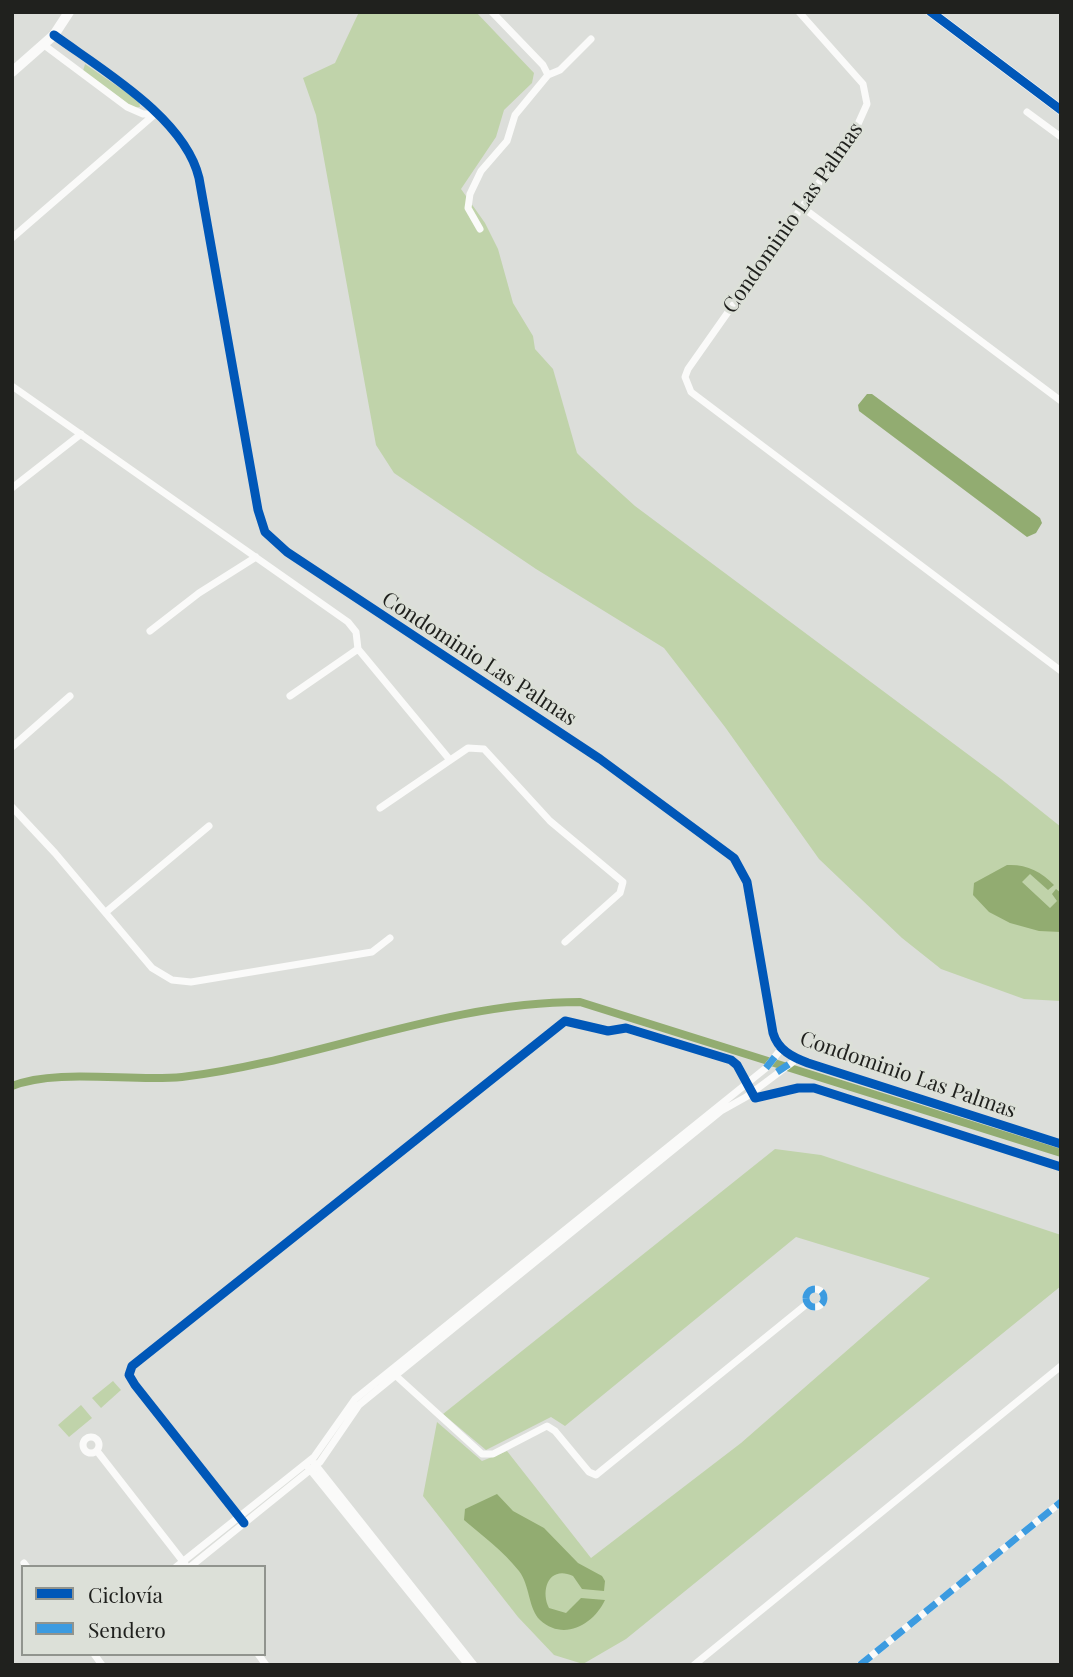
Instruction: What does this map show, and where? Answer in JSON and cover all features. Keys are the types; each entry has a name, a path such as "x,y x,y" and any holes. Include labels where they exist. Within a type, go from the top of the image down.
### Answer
{"main road":[{"path":"12,72 54,35 69,12"},
{"path":"931,12 1061,110"}],"street":[{"path":"492,12 543,65 548,75"},
{"name":"Condominio Las Palmas","path":"799,12 854,73 867,97 864,114 854,133 688,369 686,386 1061,671"},
{"name":"Condominio Las Palmas","path":"54,35 139,98 183,139 197,168 257,510 265,532 287,552 384,619 600,759 734,858 747,882 770,1019 774,1038 781,1049 797,1059 1061,1144"},
{"path":"480,229 468,206 470,194 481,171 507,141 515,115 548,75 560,70 592,39"},
{"name":"Condominio Las Palmas","path":"44,45 127,107 143,114 155,114"},
{"path":"1027,112 1061,137"},
{"path":"12,238 155,114"},
{"path":"802,207 1061,401"},
{"path":"12,386 348,622 356,632 358,649 450,760"},
{"path":"12,488 81,434"},
{"path":"150,631 199,593 256,557"},
{"path":"290,696 358,649"},
{"path":"12,747 70,696"},
{"path":"380,808 471,747 484,750 550,821 622,879 620,893 565,942"},
{"path":"12,807 152,968 167,978 184,982 372,952 390,938"},
{"path":"106,912 209,825"},
{"path":"242,1519 135,1385 129,1376 132,1366 558,1024 565,1021 608,1031 626,1028 731,1060 737,1065 751,1094 760,1098 798,1088 814,1088 1061,1167"},
{"path":"97,1451 184,1565 311,1465 356,1408 393,1373 766,1068 781,1049"},
{"path":"393,1373 722,1111 751,1094 786,1064 797,1059"},
{"path":"393,1373 482,1454 493,1454 547,1426 555,1430 589,1472 596,1475 808,1303"},
{"path":"694,1665 1061,1366"},
{"path":"311,1465 468,1665"},
{"path":"311,1465 474,1665"},
{"path":"860,1665 1061,1502"}],"shaded area":[{"path":"359,12 476,12 534,73 532,83 504,110 496,137 461,189 485,223 498,249 513,303 533,336 535,349 553,369 577,453 635,506 1001,779 1061,827 1061,1001 1024,999 941,969 902,938 819,859 725,727 664,648 536,569 394,473 376,445 316,115 303,78 335,63"},
{"path":"85,64 139,101 140,107 133,108 83,71"},
{"path":"867,394 872,394 1040,518 1042,523 1036,533 1027,537 859,411 858,405"},
{"path":"1007,865 1033,869 1054,885 1048,890 1030,874 1022,882 1050,908 1057,901 1052,894 1056,889 1061,893 1061,932 1039,931 1010,923 989,912 973,895 974,883"},
{"path":"775,1149 821,1155 1061,1235 1061,1286 626,1639 583,1664 554,1655 518,1617 423,1496 437,1422 482,1461 507,1451 591,1558 741,1443 930,1278 796,1237 565,1426 551,1417 486,1450 443,1414"},
{"path":"113,1381 121,1390 101,1408 92,1398"},
{"path":"81,1405 92,1418 69,1437 58,1425"},
{"path":"497,1494 513,1511 544,1528 578,1563 602,1576 605,1581 604,1591 582,1589 573,1576 565,1573 552,1577 546,1587 549,1608 566,1613 581,1598 605,1600 586,1623 568,1630 559,1630 540,1620 533,1609 519,1571 500,1550 464,1520 465,1509"}],"waterway":[{"path":"12,1086 50,1078 182,1077 281,1059 479,1011 580,1002 1061,1153"}],"marked path":[{"path":"766,1068 781,1049"},
{"path":"777,1072 797,1059"},
{"path":"815,1289 821,1292 824,1298 821,1304 815,1307 809,1304 806,1298 809,1292 815,1289"},
{"path":"860,1665 1061,1502"}],"cycle path":[{"path":"931,12 1061,110"},
{"path":"54,35 139,97 177,135 191,156 199,178 258,510 265,532 287,552 600,759 734,858 747,882 773,1033 786,1052 808,1063 1061,1144"},
{"path":"244,1523 135,1385 129,1375 132,1366 565,1021 608,1031 626,1028 731,1060 737,1065 755,1098 798,1088 814,1088 1061,1167"}]}
